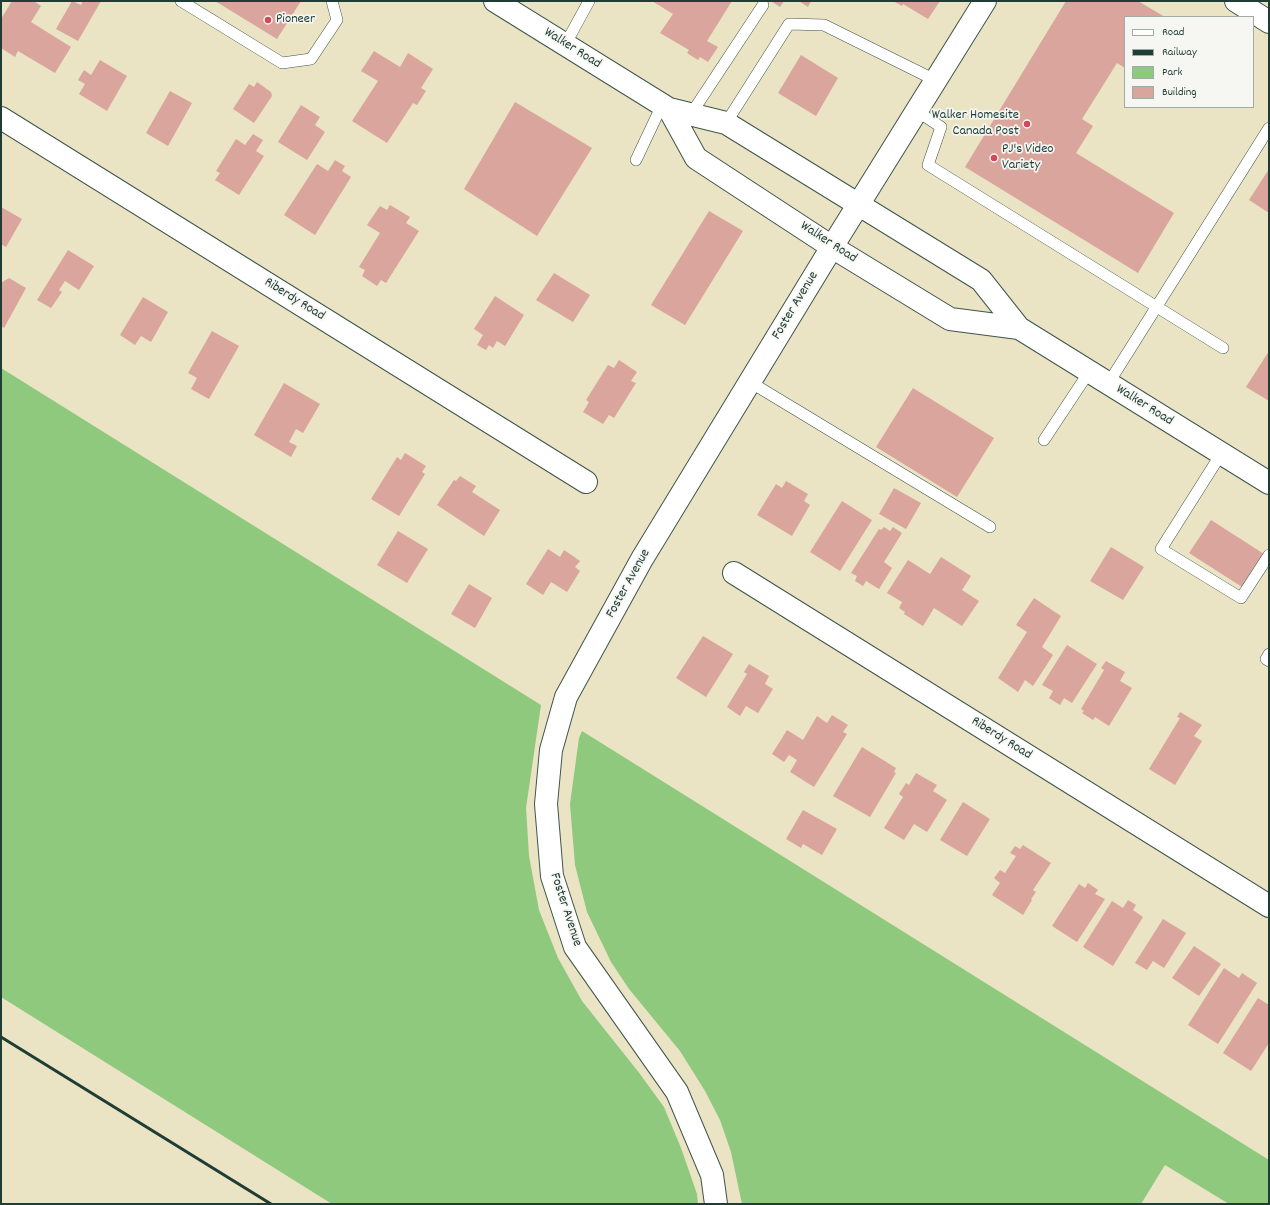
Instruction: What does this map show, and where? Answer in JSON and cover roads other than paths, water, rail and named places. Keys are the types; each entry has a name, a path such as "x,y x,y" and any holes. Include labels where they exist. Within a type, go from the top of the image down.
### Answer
{"street":[{"name":"Walker Road","path":"495,1 666,107 726,123 859,204 981,280 1019,328 1269,483"},
{"name":"Foster Avenue","path":"716,1204 712,1175 677,1092 576,947 552,876 546,804 551,750 566,697 649,548 832,247 985,1"},
{"path":"1236,1 1269,22"},
{"name":"Walker Road","path":"666,107 696,158 832,247 950,319 1019,328"},
{"name":"Riberdy Road","path":"1,118 586,482"},
{"name":"Riberdy Road","path":"734,572 1269,906"}],"lane":[{"path":"181,1 282,63 311,59 337,20 332,1"},
{"path":"566,45 589,1"},
{"path":"691,114 763,5"},
{"path":"726,123 789,24 824,24 935,80"},
{"path":"636,160 666,107"},
{"path":"917,111 941,127 928,165 1223,348"},
{"path":"1108,384 1269,128"},
{"path":"1044,440 1089,372"},
{"path":"750,382 990,527"},
{"path":"1221,454 1161,548 1241,598 1269,555"},
{"path":"1269,654 1266,659 1269,661"}],"railway":[{"path":"1,1037 271,1204"}],"place":[{"name":"Pioneer","path":"268,20"},
{"name":"Walker Homesite Canada Post","path":"1027,124"},
{"name":"PJ's Video Variety","path":"994,158"}]}
